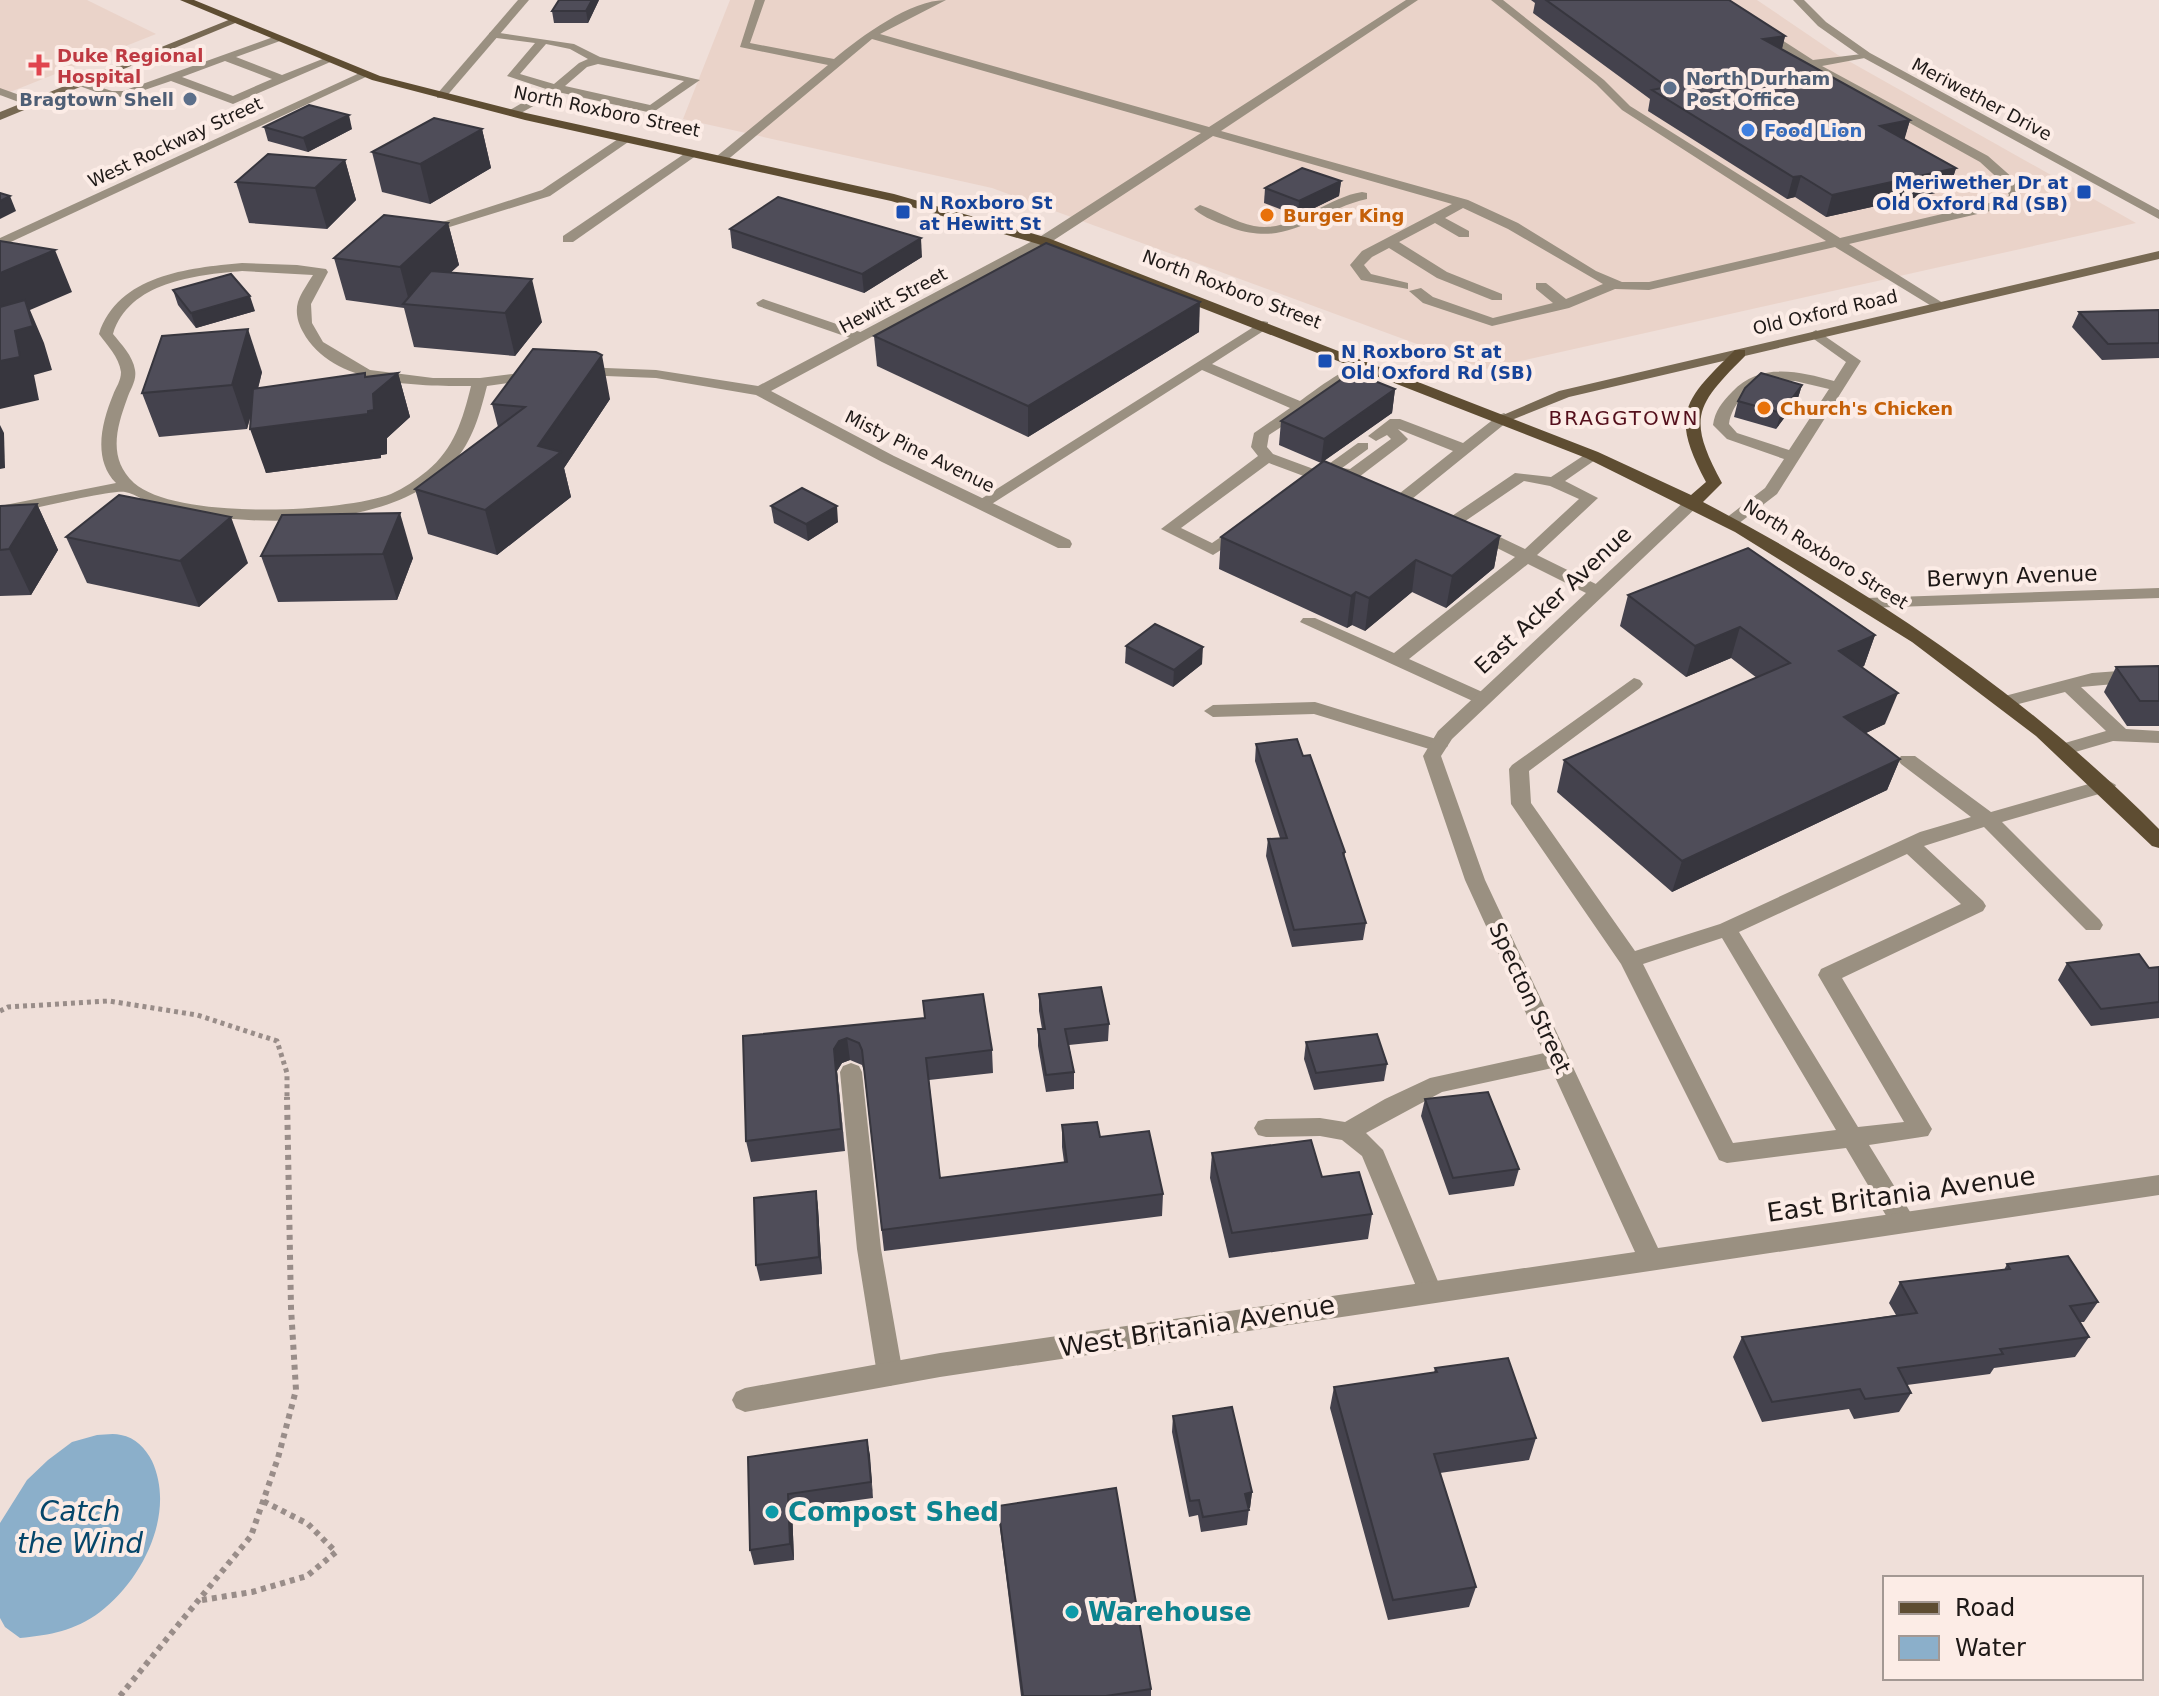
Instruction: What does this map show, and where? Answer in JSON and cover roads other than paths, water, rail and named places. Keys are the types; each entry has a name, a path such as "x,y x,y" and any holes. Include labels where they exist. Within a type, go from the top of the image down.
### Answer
{"main road":[{"name":"North Roxboro Street","path":"185,0 364,74 441,96 894,198 1043,241 1504,418 1592,455 1732,521 1919,636 2007,701 2065,749 2106,785 2159,841"},
{"path":"1694,501 1714,483 1694,443 1691,409 1709,383 1740,353"}],"street":[{"path":"441,96 524,0"},
{"path":"760,0 744,45 837,63"},
{"path":"721,159 870,35 941,0"},
{"name":"Hewitt Street","path":"760,391 1043,241 1413,0"},
{"path":"1496,0 1600,82 1626,108 1938,306"},
{"path":"870,35 1463,203 1513,226 1591,274 1614,284 1649,286 2011,202 2015,195 2010,182 1984,159 1811,64 1713,0"},
{"name":"Meriwether Drive","path":"1798,0 1822,24 1866,55 2159,215"},
{"path":"0,116 235,21"},
{"path":"493,35 543,40 574,47 597,60 694,80 652,109 513,76 543,40"},
{"path":"80,84 111,94 124,94 276,39"},
{"path":"1811,64 1866,55"},
{"path":"225,57 284,80"},
{"path":"169,76 233,100 329,60"},
{"path":"514,113 556,88 583,65 597,60"},
{"path":"201,65 216,71"},
{"name":"West Rockway Street","path":"0,243 364,74"},
{"path":"235,80 259,90"},
{"path":"0,91 32,103"},
{"path":"406,236 546,193 628,138"},
{"path":"568,239 694,153"},
{"path":"1200,209 1234,225 1265,232 1288,229 1341,198 1362,196"},
{"path":"1463,203 1367,254 1357,265 1366,277 1492,322 1564,305 1614,284"},
{"path":"1435,218 1464,234"},
{"path":"1389,242 1442,275 1497,297"},
{"name":"Old Oxford Road","path":"1504,418 1547,399 2159,255"},
{"name":"Misty Pine Avenue","path":"127,486 112,470 109,442 119,398 128,376 123,356 106,334 113,313 132,296 160,284 216,268 283,265 326,269 304,304 305,323 317,345 366,374 421,381 480,382 560,373 656,374 760,391 888,459 1064,544"},
{"path":"1541,286 1564,305"},
{"path":"763,303 861,337"},
{"path":"981,504 1263,325"},
{"path":"1732,521 1771,491 1854,361 1816,334"},
{"path":"1201,364 1301,407"},
{"path":"1360,488 1267,457 1259,447 1262,433 1342,379 1369,366"},
{"path":"1793,457 1732,436 1721,425 1722,413 1747,383 1785,373 1837,387"},
{"path":"0,511 127,486 161,503 220,513 291,514 349,509 395,498 439,469 461,445 472,418 480,382"},
{"path":"1401,500 1504,418"},
{"path":"1295,493 1395,422 1463,449"},
{"path":"1323,474 1353,474 1400,439 1376,436"},
{"path":"1554,482 1592,455"},
{"path":"1260,518 1213,550 1169,529 1267,457"},
{"path":"1396,660 1526,557 1590,498 1554,482 1521,476 1448,518 1526,557 1596,591"},
{"name":"East Acker Avenue","path":"1442,740 1694,501"},
{"name":"Berwyn Avenue","path":"1866,603 2159,593"},
{"path":"1309,622 1483,699"},
{"path":"2007,701 2092,679 2159,674"},
{"path":"1634,684 1519,769 1521,804 1630,960 1727,1153 1920,1129 1829,975 1976,906 1910,845"},
{"path":"2067,684 2121,735"},
{"path":"1213,711 1315,708 1442,740"},
{"path":"2065,749 2105,736 2159,737"},
{"name":"Specton Street","path":"1442,740 1432,756 1475,880 1650,1258"},
{"path":"1908,760 1987,819 2093,925"},
{"path":"1630,960 1727,929 1910,845 2106,785"},
{"path":"1727,929 1903,1222"},
{"path":"1348,1132 1393,1105 1438,1084 1558,1059"},
{"path":"851,1072 869,1249 890,1374"},
{"path":"1266,1128 1320,1127 1348,1132 1371,1150 1430,1291"},
{"name":"East Britania Avenue","path":"1650,1258 2159,1185"},
{"name":"West Britania Avenue","path":"745,1400 890,1374 1650,1258"}],"water":[{"name":"Catch the Wind","path":"118,1434 131,1438 152,1461 160,1502 151,1544 130,1582 100,1612 62,1631 20,1638 5,1627 0,1618 0,1523 27,1480 48,1460 72,1442 97,1435"}],"place":[{"name":"Duke Regional Hospital","path":"39,65"},
{"name":"North Durham Post Office","path":"1670,88"},
{"name":"Bragtown Shell","path":"190,99"},
{"name":"Food Lion","path":"1748,130"},
{"name":"Meriwether Dr at Old Oxford Rd (SB)","path":"2084,192"},
{"name":"N Roxboro St at Hewitt St","path":"903,212"},
{"name":"Burger King","path":"1267,215"},
{"name":"N Roxboro St at Old Oxford Rd (SB)","path":"1325,361"},
{"name":"Church's Chicken","path":"1764,408"},
{"name":"Compost Shed","path":"772,1512"},
{"name":"Warehouse","path":"1072,1612"}],"district":[{"name":"BRAGGTOWN","path":"1624,418"}]}
